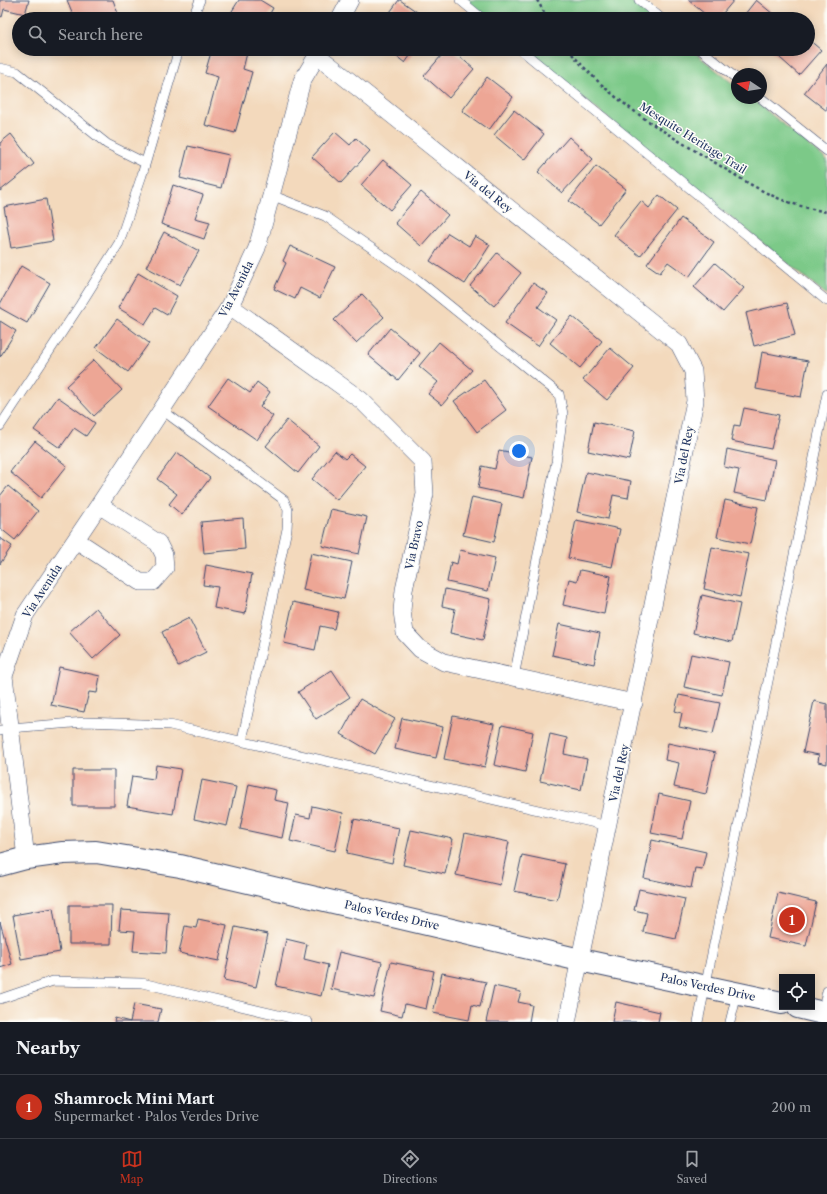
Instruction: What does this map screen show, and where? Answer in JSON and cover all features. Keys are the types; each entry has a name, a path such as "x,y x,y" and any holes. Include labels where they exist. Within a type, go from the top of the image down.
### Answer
{"street":[{"path":"344,12 350,0"},
{"name":"Via Avenida","path":"26,858 5,729 4,676 25,615 230,306 257,248 302,82 317,56"},
{"name":"Via del Rey","path":"324,56 679,344 693,371 695,401 634,703 567,1022"},
{"name":"Via Bravo","path":"230,306 361,400 423,462 425,494 404,590 402,612 405,633 420,649 444,662 634,703"},
{"path":"76,540 140,582 153,582 165,568 164,556 158,543 99,505"},
{"name":"Palos Verdes Drive","path":"0,865 26,858 63,853 96,852 180,866 580,960 779,1002"},
{"path":"811,1010 824,1013"}],"lane":[{"path":"195,12 200,0"},
{"path":"460,0 475,12"},
{"path":"639,0 654,12"},
{"path":"0,426 119,243 177,56"},
{"path":"529,56 827,301"},
{"path":"709,56 731,74"},
{"path":"0,68 17,72 107,144 145,163"},
{"path":"767,103 827,151"},
{"path":"271,195 325,216 418,280 559,394 563,414 556,462 514,677"},
{"path":"698,1022 827,394"},
{"path":"162,410 284,500 288,510 287,529 242,741"},
{"path":"5,729 85,722 170,725 608,826"},
{"path":"0,999 53,981 142,983 308,1022"},
{"path":"824,1013 827,991"},
{"path":"730,1022 736,994"}],"path":[{"path":"537,0 544,12"},
{"name":"Mesquite Heritage Trail","path":"574,56 616,98 653,126 767,193 795,204 827,212"}],"green space":[{"path":"462,0 630,0 645,12 477,12"},
{"path":"531,56 699,56 731,82 731,104 758,104 827,160 827,295"}],"building":[{"path":"0,0 29,0 26,12 17,12 4,9 2,17 0,16"},
{"path":"67,0 113,0 117,12 72,12"},
{"path":"239,0 260,0 273,8 271,12 231,12"},
{"path":"400,0 417,12 390,12"},
{"path":"688,0 734,0 724,12 703,12"},
{"path":"756,0 771,12 747,12"},
{"path":"815,45 821,50 799,75 778,56 815,56"},
{"path":"210,56 246,56 243,69 252,72 235,133 205,125 218,77 205,73"},
{"path":"396,56 410,56 405,63"},
{"path":"441,56 459,56 474,69 449,98 424,76"},
{"path":"827,64 827,111 804,93"},
{"path":"487,77 513,97 489,130 462,111"},
{"path":"514,110 544,134 524,160 494,135"},
{"path":"335,132 350,145 356,138 370,151 341,183 312,157"},
{"path":"11,134 34,164 0,191 0,143"},
{"path":"569,137 593,159 562,193 538,172"},
{"path":"188,146 229,155 221,188 180,178"},
{"path":"383,160 412,185 390,210 361,185"},
{"path":"596,166 626,189 599,224 569,201"},
{"path":"173,185 203,195 195,218 210,222 204,239 161,224"},
{"path":"421,192 448,215 421,246 395,223"},
{"path":"659,195 677,210 640,256 614,235 641,201 649,208"},
{"path":"46,199 53,241 11,248 4,207"},
{"path":"681,218 714,242 689,277 668,262 660,273 647,264"},
{"path":"164,232 199,251 180,285 146,267"},
{"path":"448,233 469,246 475,236 490,245 465,284 430,261"},
{"path":"290,246 335,267 320,298 300,288 295,299 274,289 286,263 283,261"},
{"path":"497,253 521,273 494,306 470,286"},
{"path":"715,263 744,288 723,312 694,287"},
{"path":"21,266 50,283 27,323 0,308 0,304"},
{"path":"138,273 177,296 167,315 155,308 145,324 118,308"},
{"path":"533,283 548,293 538,307 556,320 538,346 505,323"},
{"path":"362,294 384,317 356,343 334,320"},
{"path":"787,303 795,335 754,346 746,313"},
{"path":"572,316 602,341 580,368 550,343"},
{"path":"117,319 149,343 128,372 96,348"},
{"path":"0,321 16,331 0,357"},
{"path":"390,328 420,353 398,380 368,355"},
{"path":"439,342 472,370 442,405 428,394 438,382 419,366"},
{"path":"610,348 634,368 607,400 583,380"},
{"path":"762,352 808,361 801,397 756,389"},
{"path":"94,360 122,390 94,416 66,386"},
{"path":"228,378 250,393 257,382 270,392 260,407 273,416 257,440 208,406"},
{"path":"484,380 506,410 477,432 454,401"},
{"path":"58,397 95,423 86,436 74,428 60,448 34,430"},
{"path":"744,408 779,415 771,449 731,441 734,425 740,426"},
{"path":"287,420 319,446 298,473 266,446"},
{"path":"594,422 635,431 629,460 588,451"},
{"path":"35,441 67,466 41,498 10,472"},
{"path":"727,449 775,460 767,500 734,493 739,470 724,467"},
{"path":"499,450 532,457 524,498 478,488 482,466 495,469"},
{"path":"335,451 345,459 350,454 365,466 337,500 312,479"},
{"path":"177,452 210,478 182,515 169,504 177,494 157,479"},
{"path":"586,472 631,481 628,498 613,495 608,519 577,512"},
{"path":"8,486 38,511 15,540 0,528 0,496"},
{"path":"472,497 502,504 494,542 463,535"},
{"path":"725,500 758,507 750,544 717,537"},
{"path":"331,509 367,517 359,554 322,546"},
{"path":"243,518 245,549 204,553 201,522"},
{"path":"576,520 620,529 612,567 568,558"},
{"path":"0,538 12,546 0,564"},
{"path":"712,547 749,554 740,597 704,589"},
{"path":"460,550 495,558 488,591 447,582 451,562 457,564"},
{"path":"311,553 352,562 344,599 303,590"},
{"path":"206,565 252,574 245,614 214,608 218,587 203,585"},
{"path":"580,570 611,576 604,614 563,605 569,579 577,581"},
{"path":"445,589 491,599 483,640 450,633 455,609 442,606"},
{"path":"702,595 740,604 732,642 693,633"},
{"path":"293,602 338,612 334,629 320,626 315,650 284,643"},
{"path":"96,608 120,635 93,659 69,632"},
{"path":"189,618 206,652 178,666 162,632"},
{"path":"559,624 600,633 594,664 552,655"},
{"path":"691,654 729,662 722,695 684,687"},
{"path":"59,667 100,676 97,693 89,692 84,712 51,705"},
{"path":"332,670 350,697 316,719 298,692"},
{"path":"679,695 720,703 713,734 679,727 682,713 675,711"},
{"path":"360,699 395,719 375,754 341,734"},
{"path":"814,701 827,704 827,764 818,762 819,755 803,752"},
{"path":"453,716 494,724 485,767 444,759"},
{"path":"402,718 443,727 436,758 395,749"},
{"path":"502,725 533,732 525,772 494,765"},
{"path":"550,734 567,738 564,754 587,759 581,790 540,781"},
{"path":"668,743 715,753 706,794 674,787 679,763 665,760"},
{"path":"156,765 181,769 173,814 127,806 132,776 154,779"},
{"path":"73,770 114,770 114,806 73,806"},
{"path":"202,780 236,787 227,826 194,819"},
{"path":"249,784 276,790 274,800 289,803 282,838 240,829"},
{"path":"659,794 690,801 682,839 651,833"},
{"path":"312,806 343,813 335,851 290,841 296,815 310,818"},
{"path":"354,819 399,828 392,863 347,853"},
{"path":"411,830 453,839 445,874 403,865"},
{"path":"465,833 509,842 500,885 456,875"},
{"path":"652,840 706,852 702,869 695,868 691,888 644,878"},
{"path":"522,855 565,864 557,900 514,891"},
{"path":"639,889 685,899 676,939 643,932 647,913 634,910"},
{"path":"778,893 816,902 806,946 768,938"},
{"path":"69,905 112,905 111,944 69,944"},
{"path":"53,908 60,952 21,959 13,915"},
{"path":"121,910 169,913 166,953 133,951 135,931 119,930"},
{"path":"198,919 227,925 219,961 179,953 185,926 196,928"},
{"path":"0,922 12,964 0,968"},
{"path":"235,927 268,934 256,987 224,980"},
{"path":"286,939 307,944 304,959 328,965 321,996 276,986"},
{"path":"339,952 382,962 374,998 331,989"},
{"path":"391,962 434,971 426,1009 405,1004 402,1016 380,1011"},
{"path":"442,973 486,982 480,1007 472,1005 469,1020 433,1013"},
{"path":"494,986 521,992 518,1002 532,1005 529,1022 486,1022"},
{"path":"616,1002 660,1012 658,1022 612,1022"},
{"path":"134,1004 161,1009 158,1022 130,1022"},
{"path":"115,1018 130,1022 114,1022"}],"place":[{"name":"Shamrock Mini Mart","path":"792,920"}]}
